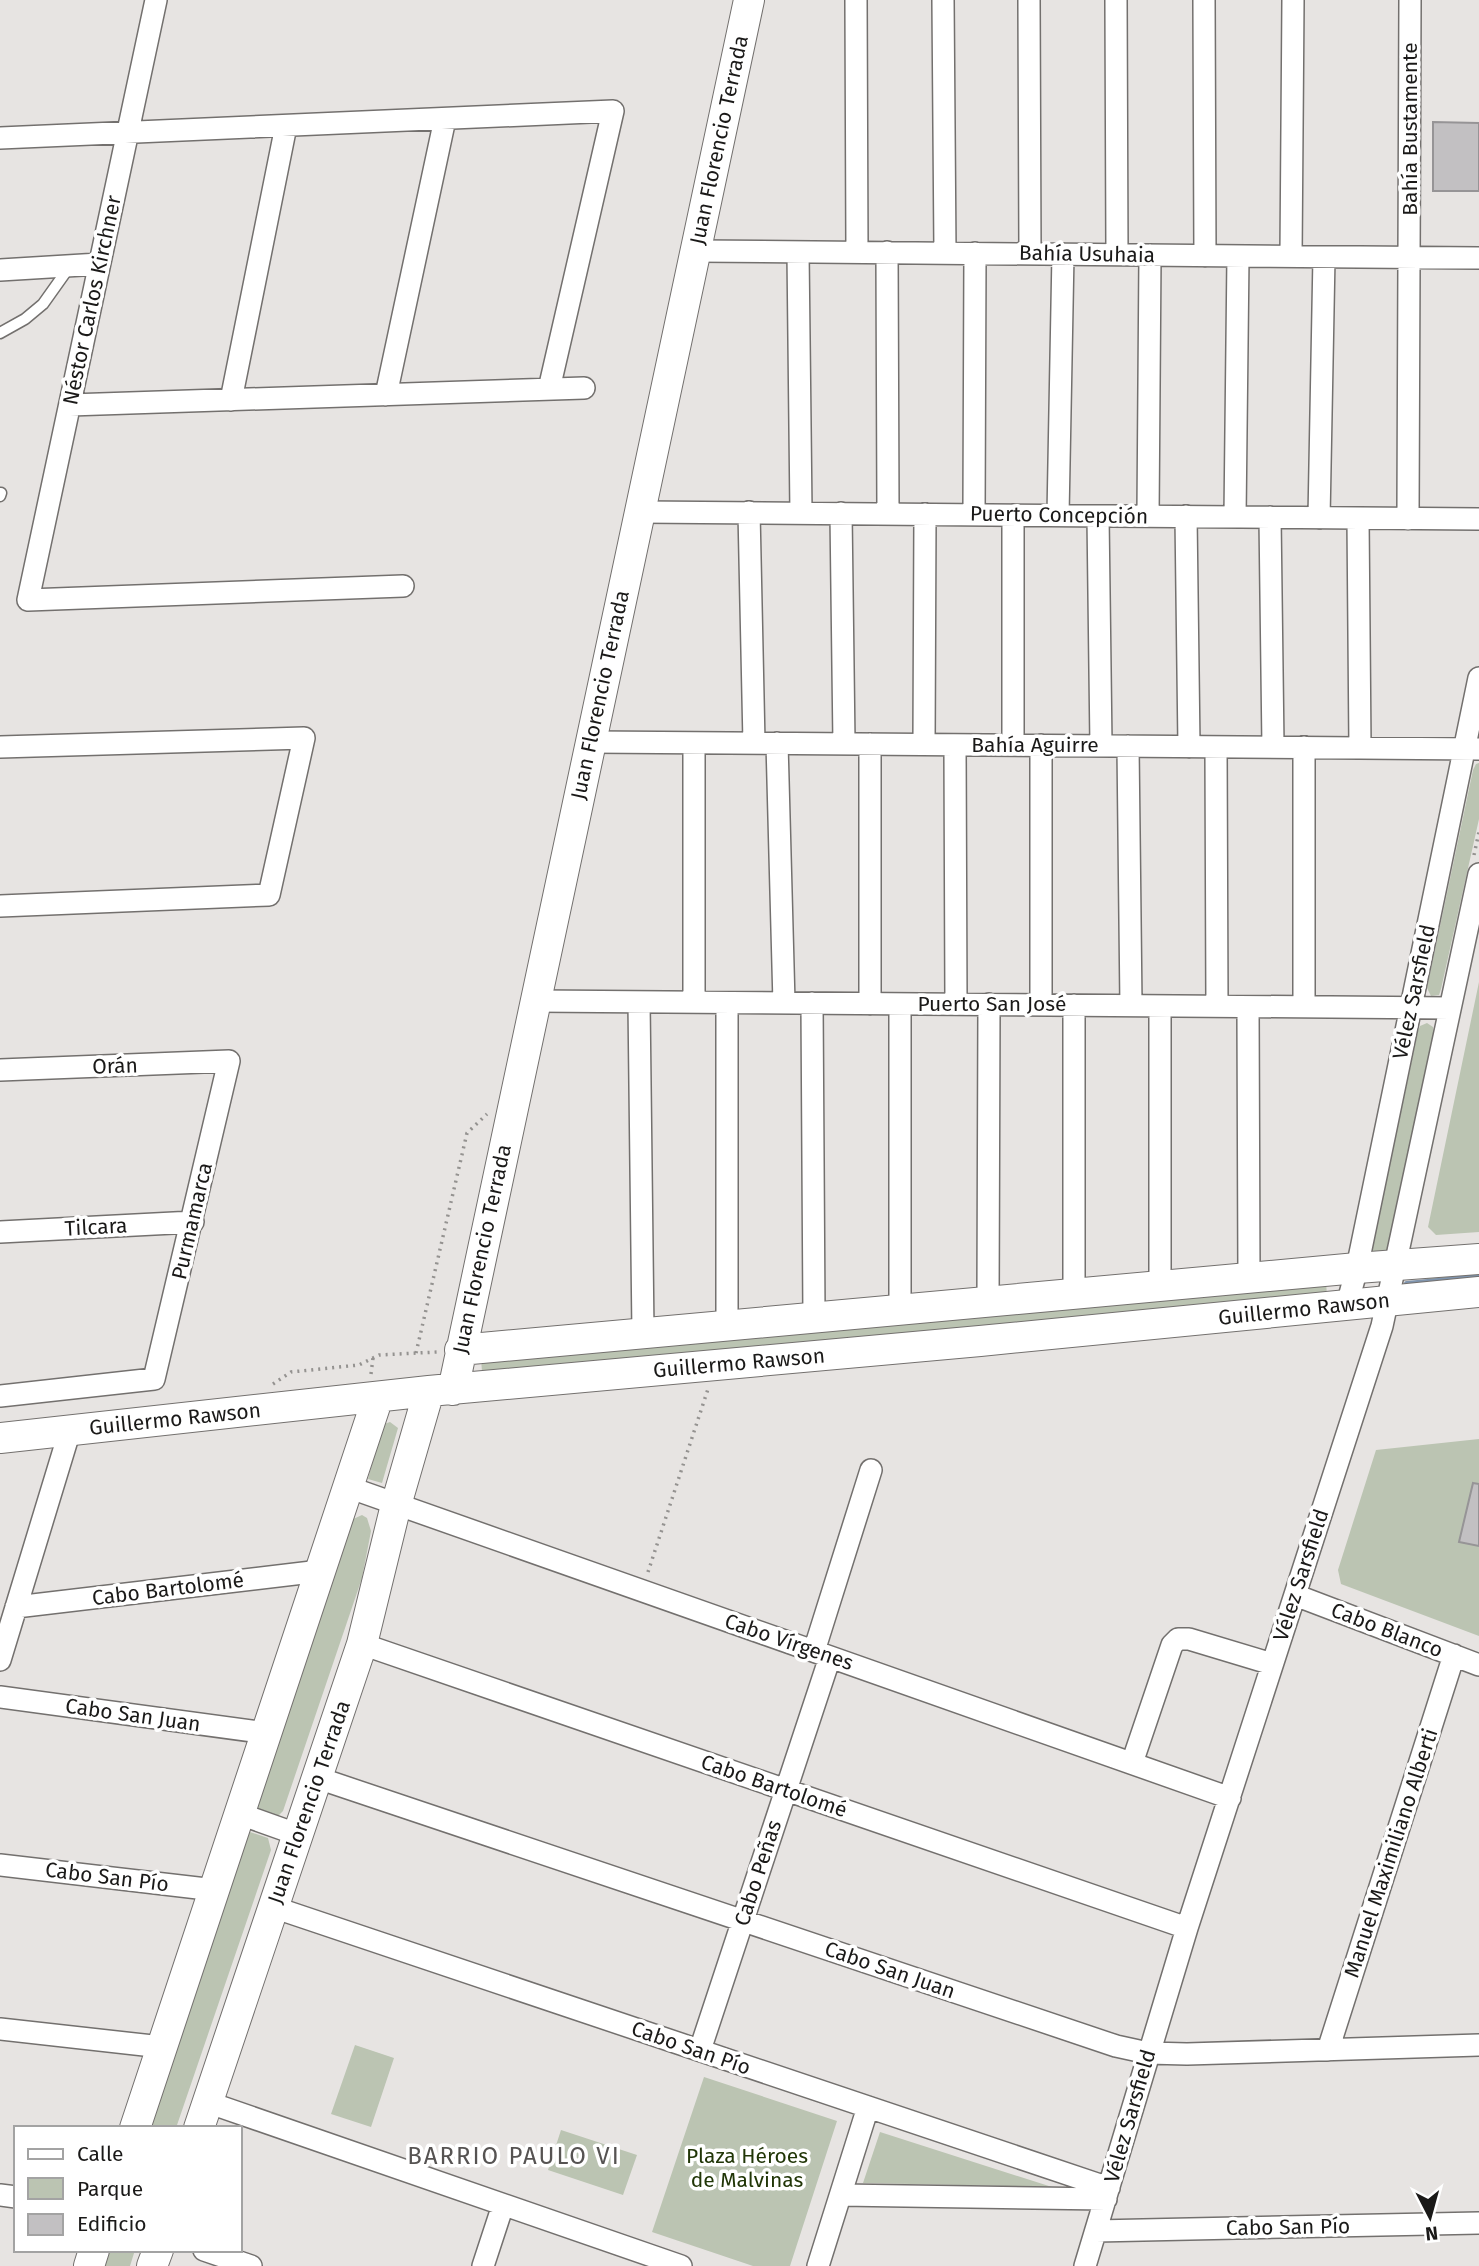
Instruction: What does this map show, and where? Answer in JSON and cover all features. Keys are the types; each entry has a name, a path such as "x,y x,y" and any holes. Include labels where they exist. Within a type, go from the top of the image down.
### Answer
{"street":[{"name":"Néstor Carlos Kirchner","path":"156,0 28,600 403,586"},
{"name":"Juan Florencio Terrada","path":"203,2115 362,1643 396,1505 460,1350 750,0"},
{"path":"856,0 857,252"},
{"path":"943,0 945,253"},
{"path":"1029,0 1030,254"},
{"path":"1116,0 1117,254"},
{"path":"1204,0 1205,256"},
{"path":"1292,256 1293,0"},
{"name":"Bahía Bustamente","path":"1408,519 1410,0"},
{"path":"0,138 613,111 549,389"},
{"path":"386,395 445,119"},
{"path":"231,400 286,126"},
{"name":"Bahía Usuhaia","path":"696,251 1479,258"},
{"path":"798,251 801,513"},
{"path":"887,253 888,513"},
{"path":"974,514 975,253"},
{"path":"1058,515 1063,254"},
{"path":"1148,516 1150,255"},
{"path":"1234,517 1238,256"},
{"path":"1319,518 1324,257"},
{"path":"0,270 99,264"},
{"path":"70,405 584,388"},
{"name":"Puerto Concepción","path":"640,512 1479,519"},
{"path":"749,512 754,743"},
{"path":"841,513 844,744"},
{"path":"924,744 925,514"},
{"path":"1013,515 1013,745"},
{"path":"1098,516 1101,746"},
{"path":"1186,516 1189,747"},
{"path":"1270,517 1273,747"},
{"path":"1358,518 1360,748"},
{"name":"Vélez Sarsfield","path":"1347,1305 1357,1268 1410,1008 1471,749 1479,678"},
{"path":"0,747 304,738 269,895 0,906"},
{"name":"Bahía Aguirre","path":"590,742 1471,749"},
{"path":"694,743 694,1002"},
{"path":"777,743 783,1003"},
{"path":"870,744 870,1004"},
{"path":"954,745 956,1004"},
{"path":"1041,745 1041,1005"},
{"path":"1128,746 1131,1006"},
{"path":"1216,747 1217,1006"},
{"path":"1304,747 1304,1007"},
{"name":"Vélez Sarsfield","path":"1085,2266 1187,1928 1373,1355 1388,1301 1479,874"},
{"name":"Puerto San José","path":"535,1001 1450,1008"},
{"path":"639,1002 643,1333"},
{"path":"727,1003 727,1326"},
{"path":"812,1003 814,1317"},
{"path":"900,1004 900,1310"},
{"path":"988,1302 989,1004"},
{"path":"1074,1005 1074,1294"},
{"path":"1160,1006 1160,1286"},
{"path":"1248,1007 1249,1278"},
{"name":"Orán","path":"0,1070 229,1061"},
{"name":"Purmamarca","path":"0,1396 154,1379 229,1061"},
{"name":"Tilcara","path":"0,1232 193,1222"},
{"name":"Guillermo Rawson","path":"460,1350 1479,1259"},
{"name":"Guillermo Rawson","path":"0,1437 379,1397 1479,1292"},
{"path":"136,2126 379,1397"},
{"path":"0,1660 70,1430"},
{"name":"Cabo Peñas","path":"700,2050 786,1790 871,1470"},
{"name":"Cabo Vírgenes","path":"348,1488 1230,1797"},
{"name":"Cabo Bartolomé","path":"16,1607 320,1571"},
{"name":"Cabo Blanco","path":"1295,1595 1479,1665"},
{"path":"1132,1763 1172,1645 1178,1639 1189,1639 1272,1664"},
{"name":"Cabo Bartolomé","path":"362,1643 1187,1928"},
{"name":"Manuel Maximiliano Alberti","path":"1328,2050 1454,1656"},
{"name":"Cabo San Juan","path":"0,1697 267,1732"},
{"name":"Cabo San Juan","path":"318,1778 1116,2046 1148,2053 1187,2054 1479,2045"},
{"path":"240,1814 299,1835"},
{"name":"Cabo San Pío","path":"0,1865 215,1890"},
{"name":"Cabo San Pío","path":"273,1908 868,2107 1108,2194"},
{"path":"0,2029 162,2047"},
{"path":"818,2266 868,2107"},
{"path":"203,2115 240,2126"},
{"path":"242,2127 503,2205 681,2266"},
{"path":"841,2195 1108,2194"},
{"path":"483,2266 503,2205"},
{"name":"Cabo San Pío","path":"1096,2231 1479,2223"},
{"path":"210,2252 251,2266"}],"lane":[{"path":"0,334 43,304 70,266"}],"path":[{"path":"416,1353 467,1133 487,1114"},
{"path":"270,1385 291,1372 359,1365 379,1355 460,1350"},
{"path":"642,1590 716,1365"}],"green space":[{"path":"1479,763 1479,819 1441,989 1439,995 1431,996 1427,988 1473,770"},
{"path":"1479,982 1479,1232 1436,1235 1428,1227"},
{"path":"1427,1023 1433,1027 1434,1032 1387,1252 1373,1254 1418,1031 1420,1026"},
{"path":"1479,1267 1479,1277 1427,1282 1427,1271"},
{"path":"1326,1282 1327,1296 482,1372 481,1358"},
{"path":"390,1422 398,1428 382,1483 368,1479 382,1427"},
{"path":"1479,1439 1479,1636 1341,1584 1338,1570 1376,1450"},
{"path":"362,1515 367,1518 371,1531 362,1578 283,1811 277,1817 259,1815 253,1803 351,1520"},
{"path":"250,1832 268,1838 271,1850 177,2126 144,2126 246,1835"},
{"path":"355,2045 394,2058 371,2127 331,2114"},
{"name":"Plaza Héroes de Malvinas","path":"704,2077 837,2121 790,2266 753,2266 652,2232"},
{"path":"561,2130 637,2155 623,2195 548,2170"},
{"path":"880,2132 1052,2187 863,2183"},
{"path":"102,2252 134,2252 130,2266 98,2266"}],"building":[{"path":"1433,122 1479,123 1479,191 1433,191"},
{"path":"1473,1483 1479,1484 1479,1546 1459,1542"}],"waterway":[{"path":"1407,1284 1479,1277"}],"district":[{"name":"BARRIO PAULO VI","path":"514,2156"}]}
